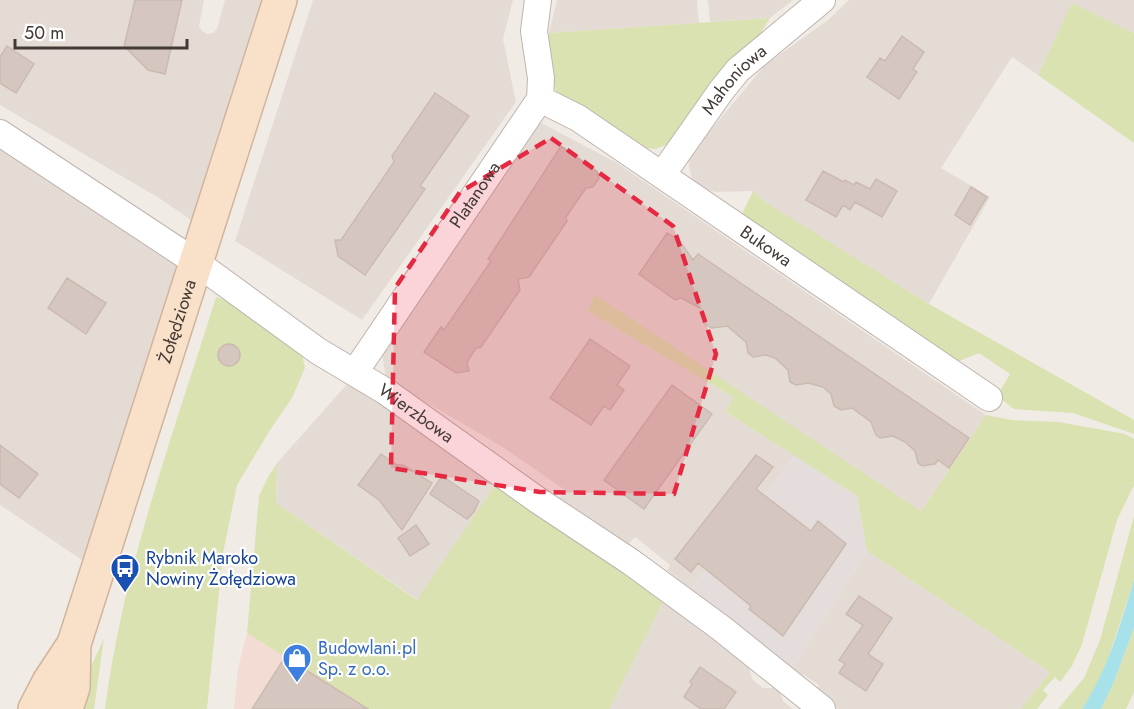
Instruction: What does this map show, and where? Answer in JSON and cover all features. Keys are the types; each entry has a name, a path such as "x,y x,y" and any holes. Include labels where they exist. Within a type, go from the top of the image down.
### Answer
{"street":[{"name":"Żołędziowa","path":"35,709 49,682 74,644 280,0"},
{"path":"538,0 534,31 541,78 540,99"},
{"name":"Mahoniowa","path":"662,175 738,70 822,0"},
{"name":"Bukowa","path":"540,99 578,118 988,398"},
{"name":"Platanowa","path":"355,372 540,99"},
{"name":"Wierzbowa","path":"0,133 197,262 318,351 385,391 539,501 631,562 721,628 822,709"},
{"name":"Żołędziowa","path":"66,709 73,687 74,644"}],"highlighted area":[{"path":"551,138 673,226 716,354 674,494 540,492 391,468 395,288 460,192"}],"shaded area":[{"path":"0,0 204,0 199,26 207,34 217,29 225,0 266,0 194,222 159,198 0,105"},
{"path":"313,0 513,0 503,39 516,102 362,320 235,241"},
{"path":"557,0 697,0 699,23 549,33"},
{"path":"708,0 793,0 770,18 710,22"},
{"path":"849,0 1134,0 1134,33 1072,4 1038,75 1012,57 941,168 990,197 929,304 772,207 753,191 715,192 694,185 690,171 688,157 765,65 828,20"},
{"path":"530,117 617,163 986,415 921,511 595,296 587,311 733,397 726,412 795,456 691,589 667,570 670,565 635,537 626,547 557,501 565,490 501,446 386,379 382,353"},
{"path":"0,129 187,243 88,564 0,505"},
{"path":"348,383 497,482 418,600 276,503 277,463"},
{"path":"795,456 857,496 867,551 789,673 691,589"},
{"path":"867,551 1050,672 1021,709 838,709 816,693 819,685 804,675 795,677 789,673"},
{"path":"663,602 749,667 752,679 763,688 778,688 783,701 793,709 609,709"},
{"path":"247,633 368,709 234,709 238,668"}],"green space":[{"path":"1072,3 1134,33 1134,143 1038,75"},
{"path":"770,18 758,37 719,72 669,144 655,149 646,148 599,123 556,91 548,59 549,33"},
{"path":"753,191 767,203 929,304 1134,420 1134,434 1073,413 1014,409 997,396 1010,374 979,353 954,363 742,214"},
{"path":"595,295 921,511 986,415 1012,420 1059,422 1125,434 1134,439 1134,485 1117,520 1082,644 1072,666 1060,682 1055,677 1043,690 1048,695 1037,709 1021,709 1050,672 867,551 857,496 726,412 733,397 587,311"},
{"path":"216,297 229,301 302,354 305,368 292,398 237,485 223,553 207,709 105,709 113,656 137,552"},
{"path":"277,463 276,503 417,600 497,482 505,493 585,546 663,602 609,709 368,709 247,633 259,496"},
{"path":"1134,516 1134,580 1108,659 1094,691 1082,709 1058,709 1084,678 1100,640"},
{"path":"1134,628 1134,692 1126,709 1101,709 1113,684"},
{"path":"104,638 94,709 76,709 81,689"}],"water":[{"path":"1134,580 1134,628 1113,684 1101,709 1082,709 1106,663"}],"building":[{"path":"135,0 182,0 165,74 148,70 124,46"},
{"path":"902,36 924,52 913,69 917,72 899,99 867,77 880,58 885,61"},
{"path":"7,46 34,64 16,93 0,83 0,57"},
{"path":"435,93 469,116 420,186 425,189 365,275 338,256 335,240 341,240 394,162 392,156"},
{"path":"561,146 597,171 599,178 593,187 586,188 529,277 518,279 520,290 481,347 476,348 467,362 469,371 456,373 424,352 441,327 444,330 491,261 488,259"},
{"path":"823,171 844,182 845,180 854,185 856,182 870,189 876,179 897,191 882,217 855,202 850,210 843,205 836,217 806,200"},
{"path":"971,187 987,197 970,225 955,215"},
{"path":"667,233 679,240 693,260 698,254 969,438 949,468 938,460 935,464 922,466 918,463 915,451 905,442 893,436 880,438 876,435 871,422 852,408 841,410 834,406 831,394 823,387 808,383 796,385 790,382 788,370 775,358 766,355 753,357 748,353 746,342 727,326 712,328 706,325 702,309 681,298 675,300 639,274"},
{"path":"67,278 106,303 86,334 48,308"},
{"path":"590,339 630,366 617,385 624,390 610,410 604,406 591,425 550,398"},
{"path":"229,344 237,347 240,355 237,363 229,366 221,363 218,355 221,347"},
{"path":"672,385 712,414 644,509 604,480"},
{"path":"0,445 38,474 19,498 0,484"},
{"path":"381,454 432,483 402,530 379,500 358,485"},
{"path":"756,455 773,467 756,489 811,531 818,521 846,544 783,636 749,609 751,606 698,563 691,572 675,559"},
{"path":"442,476 479,501 474,512 467,519 430,494"},
{"path":"416,525 429,544 410,556 398,538"},
{"path":"859,596 892,618 868,654 883,664 866,691 839,673 845,664 839,660 863,625 846,614"},
{"name":"Budowlani.pl Sp. z o.o.","path":"285,657 368,709 252,709"},
{"path":"700,667 736,692 724,709 701,709 684,697"}],"place":[{"name":"Rybnik Maroko Nowiny Żołędziowa","path":"125,594"},
{"name":"Budowlani.pl Sp. z o.o.","path":"297,684"}]}
